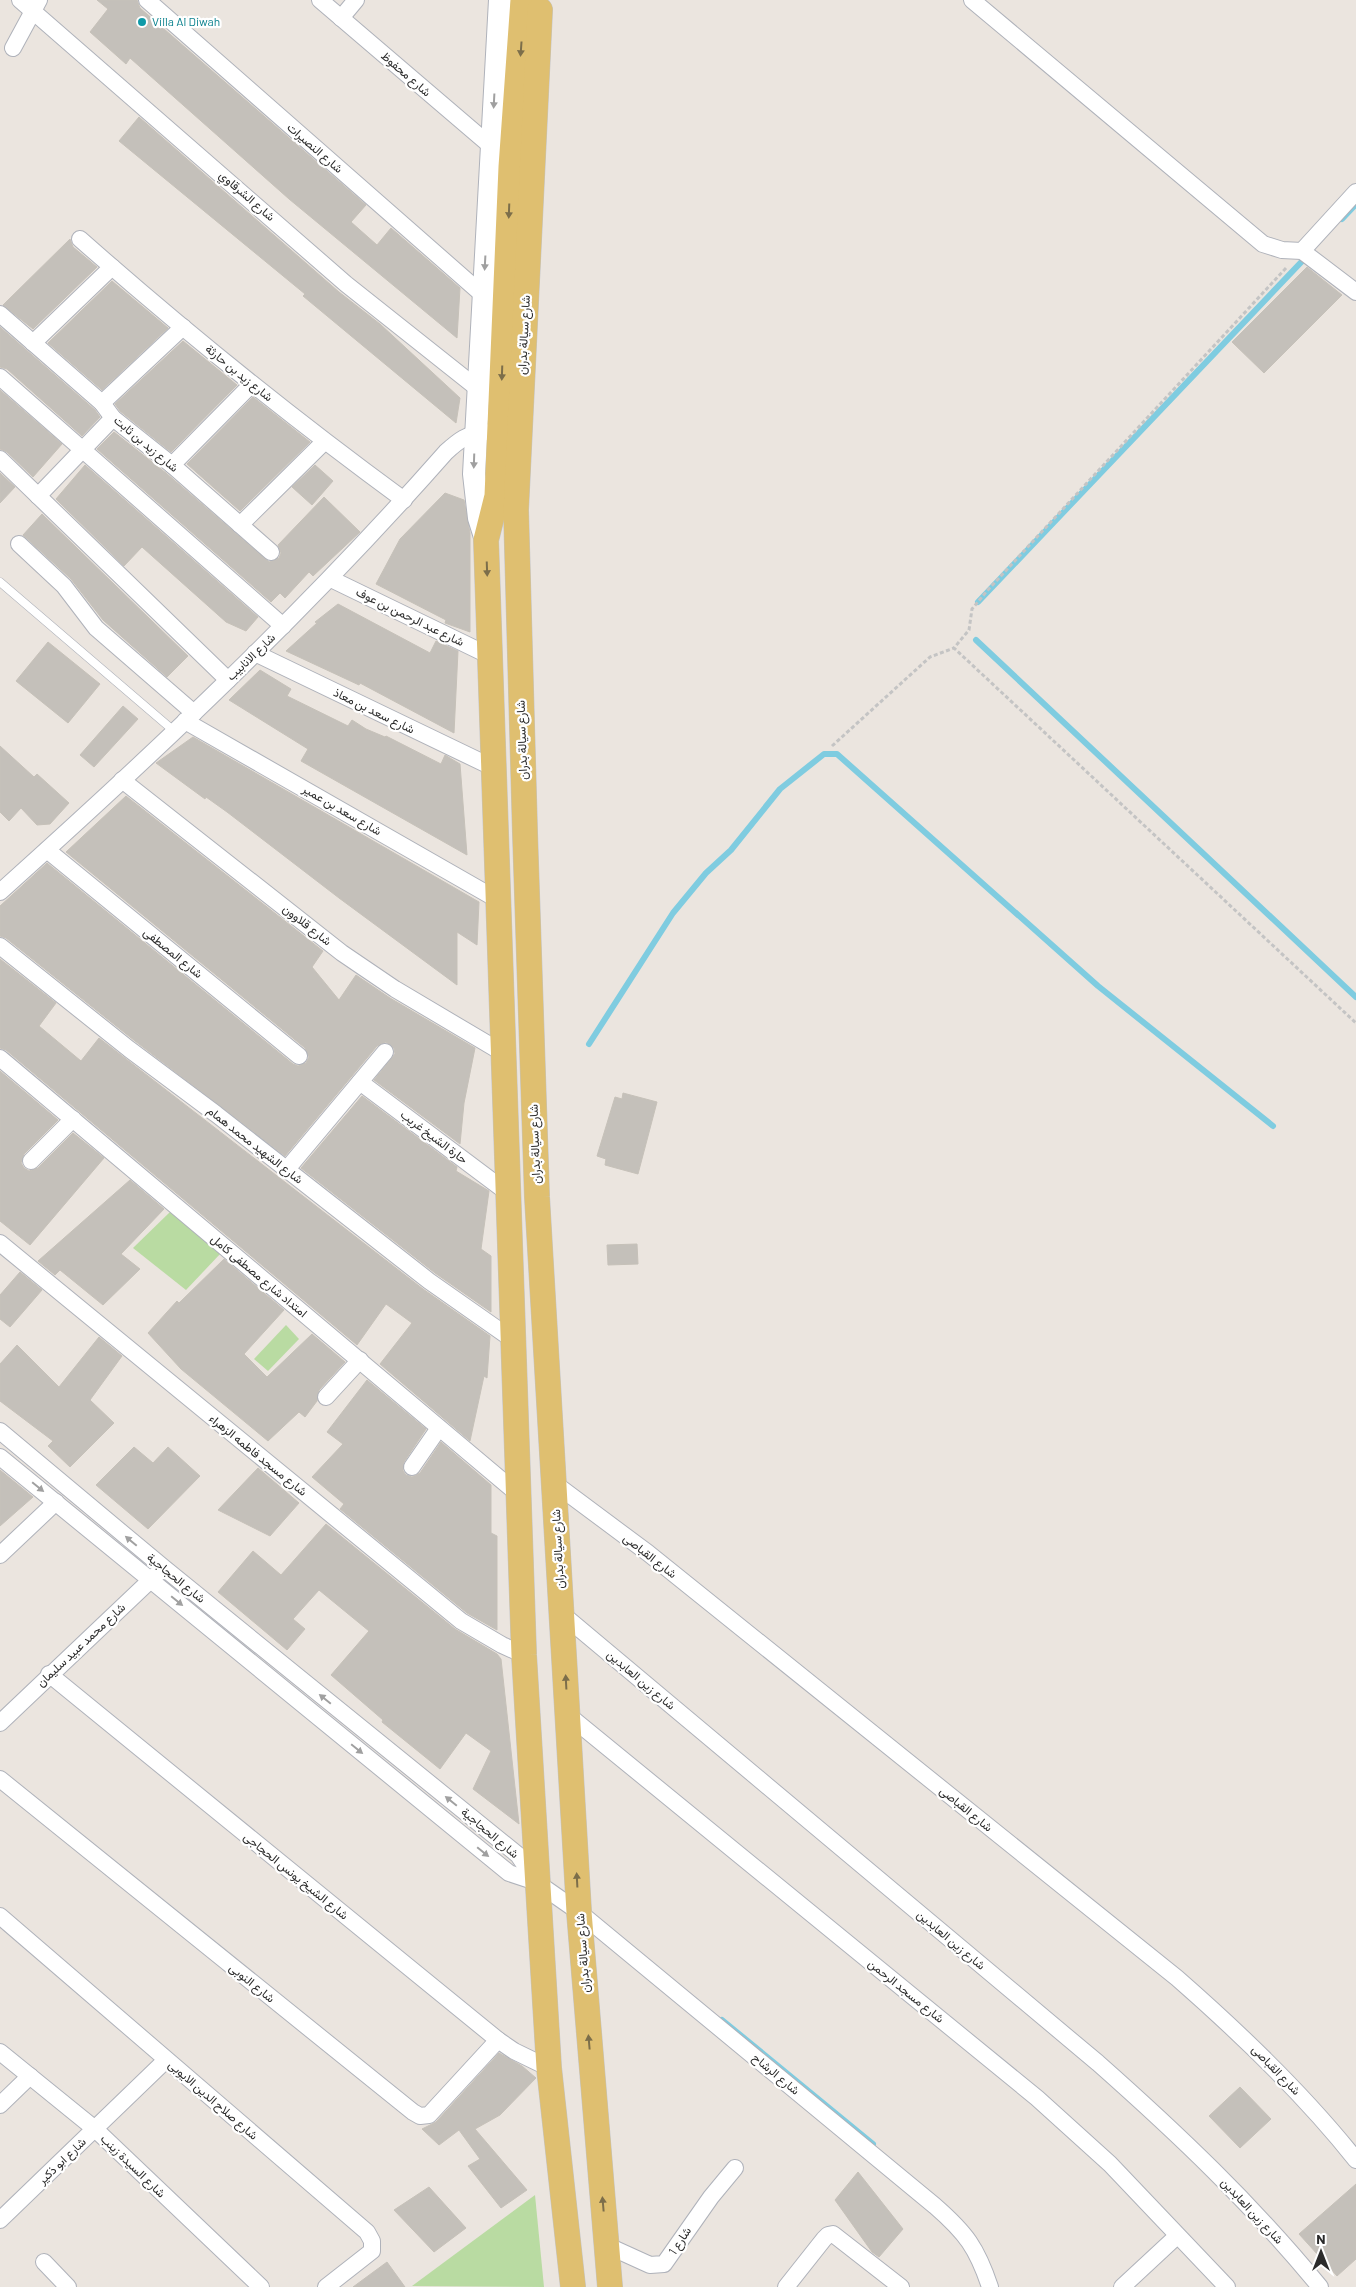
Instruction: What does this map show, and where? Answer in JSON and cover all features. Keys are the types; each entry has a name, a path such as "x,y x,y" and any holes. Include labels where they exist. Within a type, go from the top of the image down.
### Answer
{"main road":[{"name":"شارع سيالة بدران","path":"523,0 511,167 497,496 486,540 524,1655 536,1882 549,2068 573,2287"},
{"name":"شارع سيالة بدران","path":"541,0 516,510 525,833 537,1197 579,1912 610,2287"},
{"path":"496,844 525,833"}],"street":[{"name":"شارع الشرقاوي","path":"20,0 36,6 346,284 477,388"},
{"name":"شارع النصيرات","path":"147,0 483,295"},
{"name":"شارع محفوظ","path":"320,0 492,147"},
{"path":"340,18 356,0"},
{"path":"972,0 1263,244 1282,250 1302,251 1326,266 1356,292"},
{"name":"شارع سيالة بدران","path":"486,540 475,496 475,433 492,147 496,3"},
{"path":"12,48 36,6"},
{"path":"1302,251 1356,192"},
{"name":"شارع زيد بن حارثة","path":"80,239 183,328 252,384 324,442 404,500"},
{"path":"33,343 112,267"},
{"name":"شارع زيد بن ثابت","path":"0,314 102,403 113,418 172,464 271,552"},
{"path":"102,403 183,328"},
{"path":"0,377 283,626"},
{"path":"172,464 252,384"},
{"path":"38,496 113,418"},
{"name":"شارع الانابيب","path":"0,892 184,722 331,579 459,440 475,433 500,432"},
{"path":"240,525 324,442"},
{"path":"0,459 228,680"},
{"name":"شارع سعد بن عمير","path":"19,544 64,586 96,628 184,722 498,900"},
{"name":"شارع عبد الرحمن بن عوف","path":"331,579 490,656"},
{"name":"شارع سعد بن معاذ","path":"255,653 494,768"},
{"name":"شارع قلاوون","path":"122,780 342,953 395,989 503,1052"},
{"name":"شارع المصطفى","path":"47,850 299,1056"},
{"name":"شارع الشهيد محمد همام","path":"0,946 129,1049 429,1281 513,1340"},
{"path":"286,1169 384,1052"},
{"name":"امتداد شارع مصطفى كامل","path":"0,1058 518,1494"},
{"name":"حارة الشيخ غريب","path":"360,1082 508,1193"},
{"path":"32,1161 73,1119"},
{"name":"شارع مسجد فاطمه الزهراء","path":"0,1243 461,1620 495,1642 524,1655"},
{"path":"326,1397 360,1360"},
{"path":"412,1467 439,1428"},
{"name":"شارع الحجاجية","path":"0,1431 164,1568 518,1856 532,1872 536,1882"},
{"name":"شارع الحجاجية","path":"0,1457 509,1873 536,1882"},
{"name":"شارع القباصى","path":"554,1483 648,1553 1176,1978 1233,2027 1286,2079 1356,2160"},
{"path":"0,1555 56,1502"},
{"name":"شارع محمد عبيد سليمان","path":"0,1722 164,1568"},
{"name":"شارع زين العابدين","path":"562,1614 1168,2125 1234,2190 1320,2287"},
{"name":"شارع الشيخ يونس الحجاجى","path":"49,1674 498,2040 522,2056 549,2068"},
{"name":"شارع مسجد الرحمن","path":"568,1715 1037,2098 1110,2164 1176,2236 1227,2287"},
{"name":"شارع النوبى","path":"0,1779 420,2116 428,2115 498,2040"},
{"name":"شارع الرشاح","path":"536,1882 579,1912 961,2229 980,2257 990,2287"},
{"name":"شارع صلاح الدين الايوبى","path":"0,1916 367,2232 372,2241 372,2251 326,2287"},
{"name":"شارع السيدة زينب","path":"0,2052 95,2129 261,2287"},
{"name":"شارع ابو ذكير","path":"0,2220 166,2060"},
{"path":"0,2105 30,2076"},
{"name":"شارع 1","path":"606,2246 650,2265 664,2264 734,2168"},
{"path":"786,2287 824,2239 828,2235 833,2234 901,2287"},
{"path":"1122,2287 1176,2236"},
{"path":"44,2262 68,2287"}],"lane":[{"path":"0,582 184,722"}],"path":[{"path":"832,746 930,657 954,648 969,630 972,609 986,592 1302,251"},
{"path":"954,648 1356,1023"}],"green space":[{"path":"170,1212 221,1253 186,1290 133,1248"},
{"path":"286,1325 299,1339 268,1371 254,1359"},
{"path":"535,2195 544,2287 412,2286"}],"building":[{"path":"97,0 137,0 140,8 366,205 351,222 377,245 391,228 460,288 457,338 289,199 130,58 126,64 90,32 108,9"},
{"path":"139,117 339,292 380,324 460,398 456,423 303,296 305,294 119,141"},
{"path":"70,239 73,247 97,267 33,329 3,305"},
{"path":"1307,267 1342,295 1264,373 1232,342"},
{"path":"112,281 168,328 102,390 48,343"},
{"path":"0,327 95,410 100,417 82,436 7,369 0,367"},
{"path":"183,341 237,385 171,452 120,411 115,404"},
{"path":"0,390 62,444 33,477 7,452 0,449"},
{"path":"253,397 310,442 240,511 187,464"},
{"path":"114,432 166,473 269,562 279,558 281,553 278,545 324,497 360,532 313,576 309,572 285,598 280,593 271,602 97,449"},
{"path":"85,465 258,617 246,631 226,622 142,547 124,566 56,499"},
{"path":"315,465 333,481 312,505 292,487"},
{"path":"0,473 15,487 0,503"},
{"path":"445,493 464,500 470,533 470,632 445,623 446,620 376,584 400,539"},
{"path":"42,514 188,656 167,677 103,620 71,579 23,535"},
{"path":"338,604 430,653 436,641 458,651 454,733 360,683 359,685 286,651 317,623 315,622"},
{"path":"48,642 100,684 68,723 16,681"},
{"path":"260,670 291,689 287,696 348,726 352,720 366,729 386,736 441,764 445,755 460,764 467,855 301,761 308,749 229,700"},
{"path":"123,706 138,719 94,767 80,755"},
{"path":"193,737 479,902 477,945 457,932 457,985 227,812 206,797 205,799 156,763"},
{"path":"0,746 34,777 37,774 69,803 50,824 37,825 21,808 9,821 0,812"},
{"path":"126,796 323,951 312,967 339,1000 356,975 390,998 475,1048 464,1103 460,1144 374,1080 395,1054 394,1048 386,1042 377,1046 285,1156 135,1041 6,938 0,936 0,906 47,863 293,1064 298,1066 306,1063 309,1057 305,1048 66,852"},
{"path":"0,959 56,1003 39,1026 81,1061 99,1038 423,1289 490,1336 487,1378 484,1376 470,1441 380,1364 412,1323 386,1304 357,1345 6,1050 0,1048"},
{"path":"0,1071 58,1120 24,1154 21,1163 24,1168 29,1171 38,1168 73,1133 104,1158 30,1245 0,1221"},
{"path":"623,1093 657,1102 638,1174 605,1165 606,1159 597,1156 615,1097 622,1099"},
{"path":"362,1096 457,1167 456,1171 489,1191 481,1249 491,1256 491,1312 435,1273 301,1168"},
{"path":"130,1180 164,1209 121,1254 140,1269 103,1305 60,1270 55,1275 38,1261"},
{"path":"637,1244 638,1264 608,1265 607,1245"},
{"path":"224,1259 284,1310 244,1354 267,1377 312,1334 345,1362 319,1390 317,1401 305,1417 299,1412 268,1441 181,1369 148,1333 177,1301 179,1303"},
{"path":"20,1272 42,1290 10,1327 0,1319 0,1295"},
{"path":"99,1337 122,1356 90,1400 114,1423 70,1467 48,1446 53,1441 0,1401 0,1364 17,1345 59,1387"},
{"path":"367,1380 426,1429 404,1462 403,1471 406,1475 412,1477 420,1473 441,1442 491,1485 491,1533 497,1536 497,1630 467,1613 340,1509 344,1504 312,1477 343,1444 327,1432"},
{"path":"134,1447 153,1463 168,1447 200,1476 148,1529 96,1485"},
{"path":"258,1468 299,1503 270,1536 218,1510"},
{"path":"0,1470 33,1497 0,1526"},
{"path":"326,1524 455,1629 497,1654 501,1659 519,1824 473,1789 491,1751 466,1733 440,1769 382,1722 383,1720 331,1675 369,1631 319,1590 293,1619 305,1629 287,1650 218,1592 253,1551 281,1575"},
{"path":"499,2053 522,2066 536,2078 500,2115 475,2129 527,2190 501,2208 468,2166 480,2159 459,2130 439,2145 422,2129 436,2122"},
{"path":"1240,2087 1271,2119 1240,2148 1209,2116"},
{"path":"858,2172 903,2229 879,2257 872,2252 835,2200"},
{"path":"1356,2184 1356,2259 1337,2276 1299,2234"},
{"path":"429,2187 466,2228 434,2252 394,2210"},
{"path":"387,2262 405,2287 353,2287"}],"waterway":[{"path":"1342,219 1356,204"},
{"path":"978,602 1308,255"},
{"path":"976,640 1356,997"},
{"path":"589,1044 673,913 706,873 731,850 780,789 824,754 837,754 1098,986 1273,1126"},
{"path":"722,2020 873,2144"}],"place":[{"name":"Villa Al Diwah","path":"142,22"}]}
